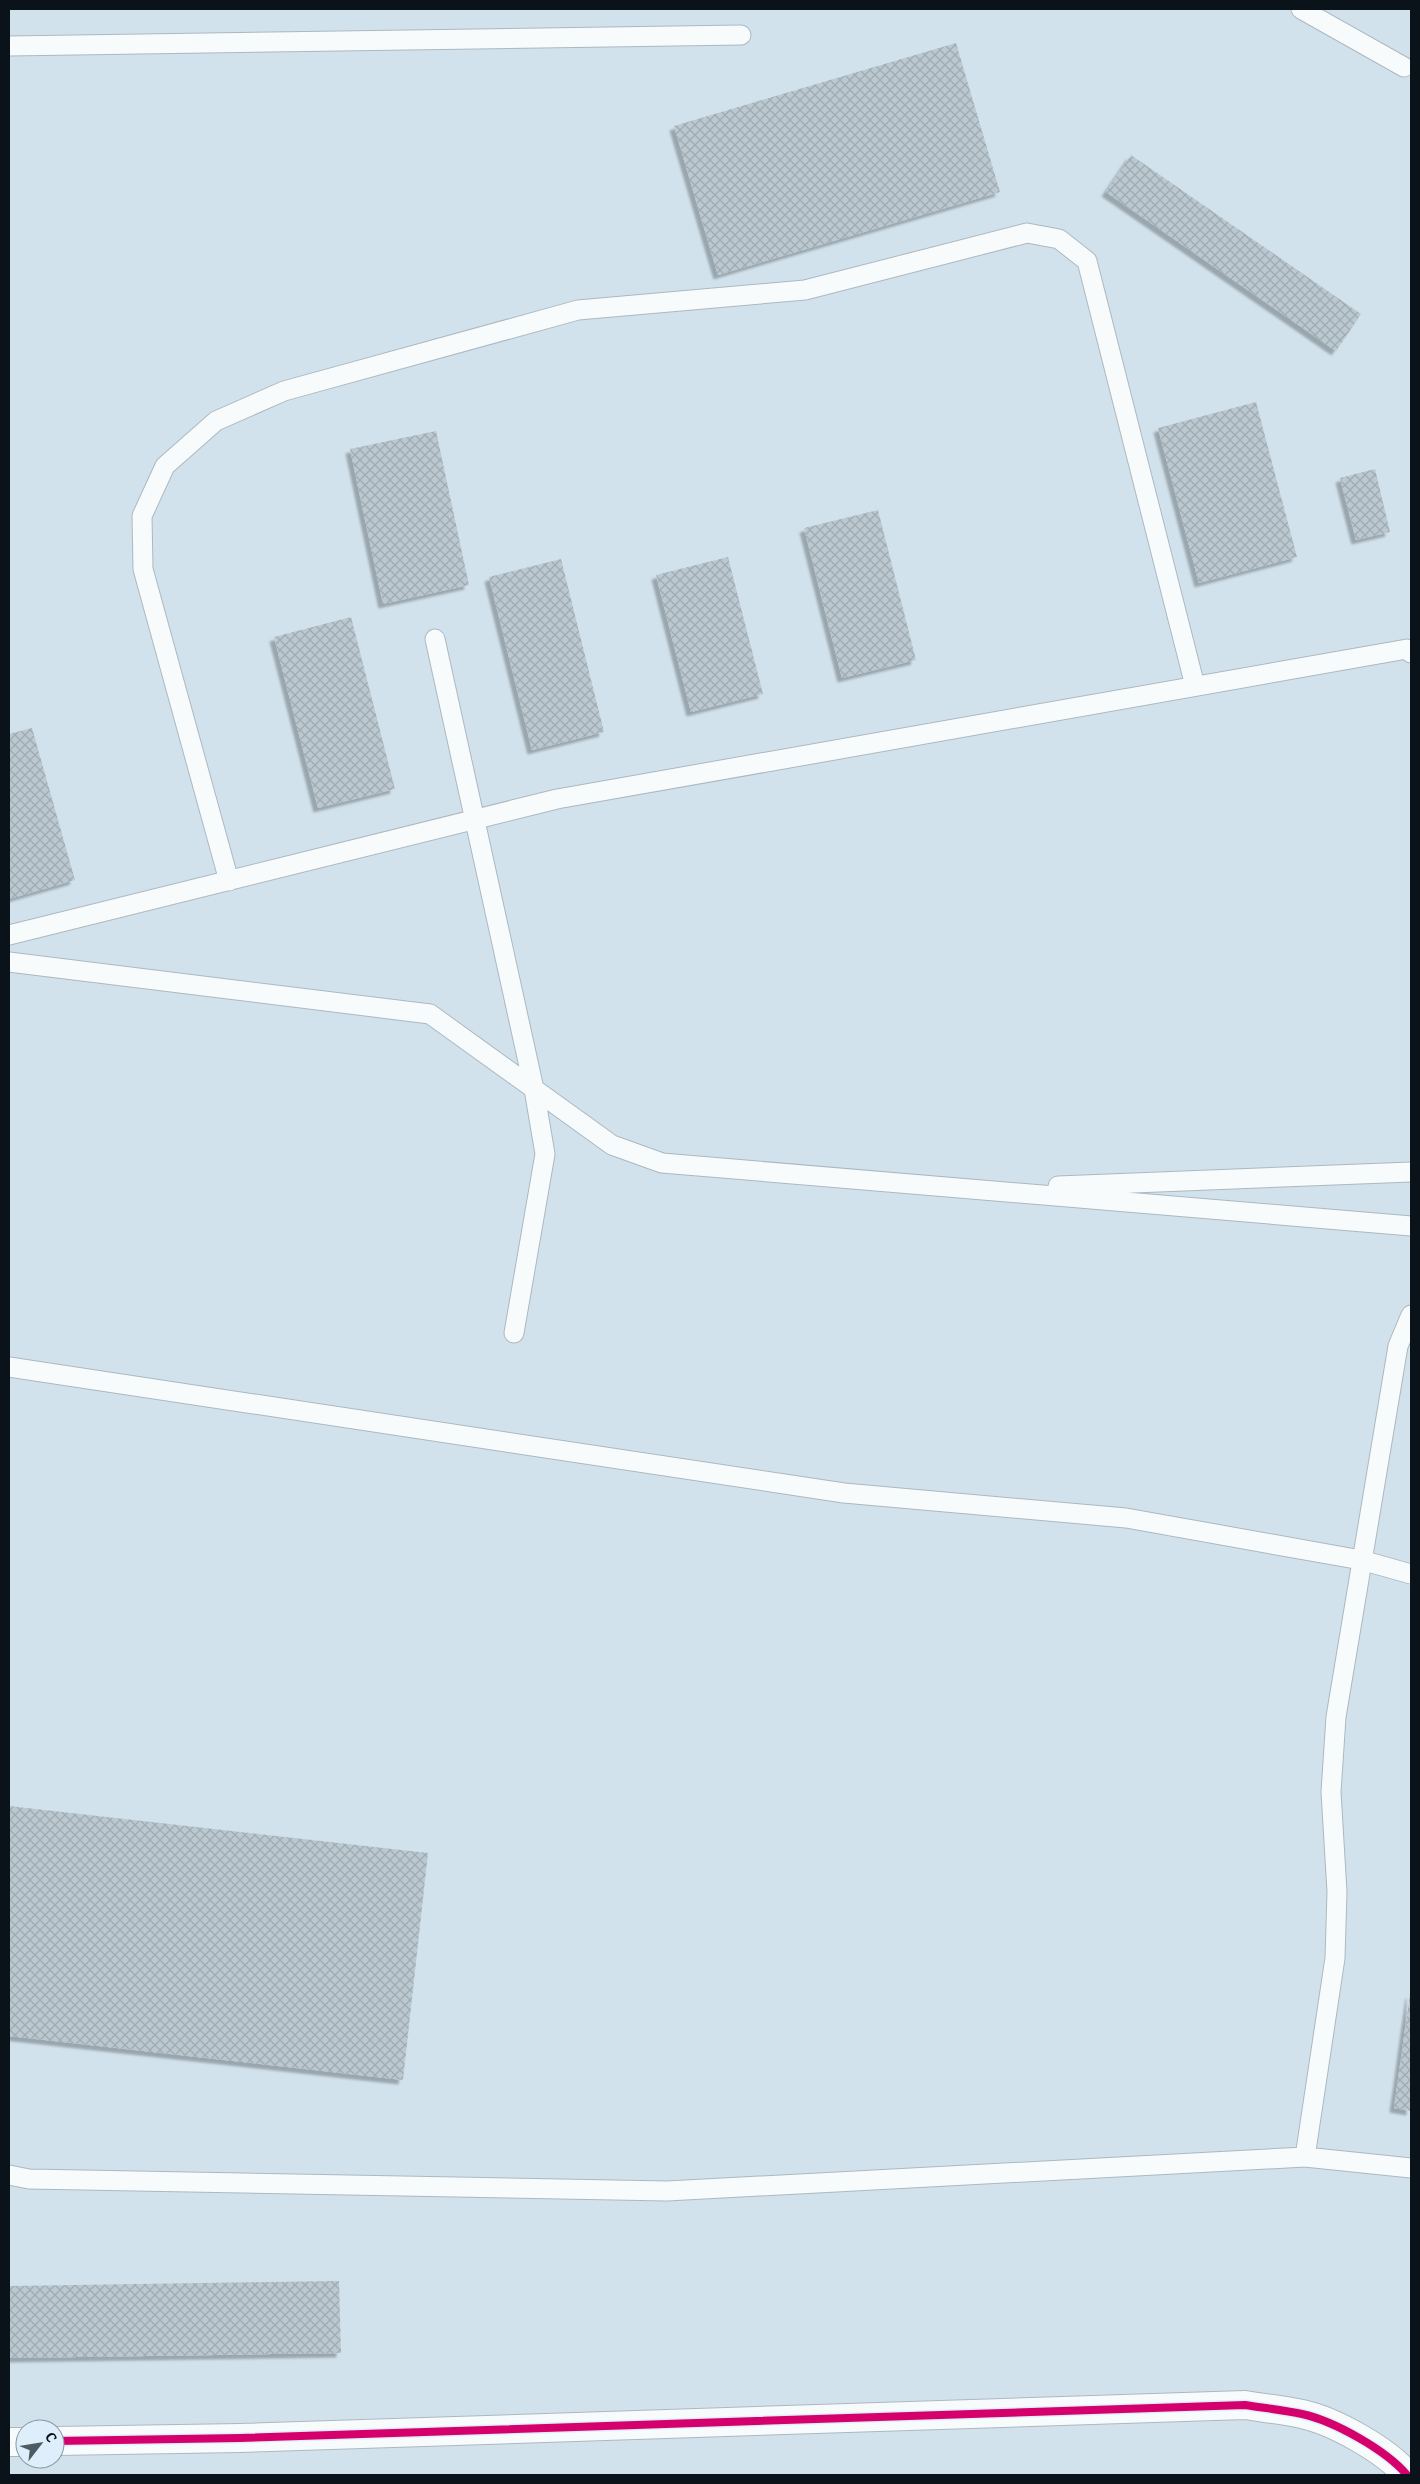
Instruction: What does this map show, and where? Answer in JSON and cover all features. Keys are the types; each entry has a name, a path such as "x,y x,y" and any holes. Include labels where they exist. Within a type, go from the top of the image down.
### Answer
{"street":[{"path":"65,2441 240,2438 1245,2405 1304,2414 1350,2433 1396,2462 1407,2475"}],"lane":[{"path":"1301,9 1404,67"},
{"path":"9,46 741,35"},
{"path":"229,880 143,569 142,516 165,466 216,420 284,391 578,310 805,290 1027,232 1059,239 1087,261 1195,686"},
{"path":"435,639 534,1089 545,1154 514,1333"},
{"path":"9,935 557,799 1407,649 1411,653"},
{"path":"9,962 430,1014 612,1144 662,1162 1411,1226"},
{"path":"976,1189 1411,1172"},
{"path":"1305,2157 1336,1958 1337,1892 1331,1792 1336,1716 1398,1346 1411,1315"},
{"path":"9,1367 844,1493 1126,1518 1361,1560 1411,1574"},
{"path":"9,2175 29,2180 667,2191 1305,2157 1411,2168"}],"building":[{"path":"956,43 1000,192 718,275 674,126"},
{"path":"1131,155 1361,314 1336,351 1106,192"},
{"path":"1256,402 1297,557 1199,583 1158,428"},
{"path":"436,431 469,585 383,604 350,449"},
{"path":"1375,469 1390,532 1356,540 1340,478"},
{"path":"878,510 916,660 842,678 804,528"},
{"path":"728,557 763,694 691,712 656,575"},
{"path":"561,559 604,732 532,750 489,577"},
{"path":"351,617 395,789 318,808 274,637"},
{"path":"32,728 75,880 9,899 9,734"},
{"path":"9,1806 428,1853 403,2080 9,2036"},
{"path":"1411,1994 1411,2111 1394,2108"},
{"path":"339,2281 341,2353 9,2358 9,2286"}],"cycle path":[{"path":"65,2441 240,2438 1245,2405 1302,2414 1329,2423 1373,2447 1398,2465 1407,2475"}]}
